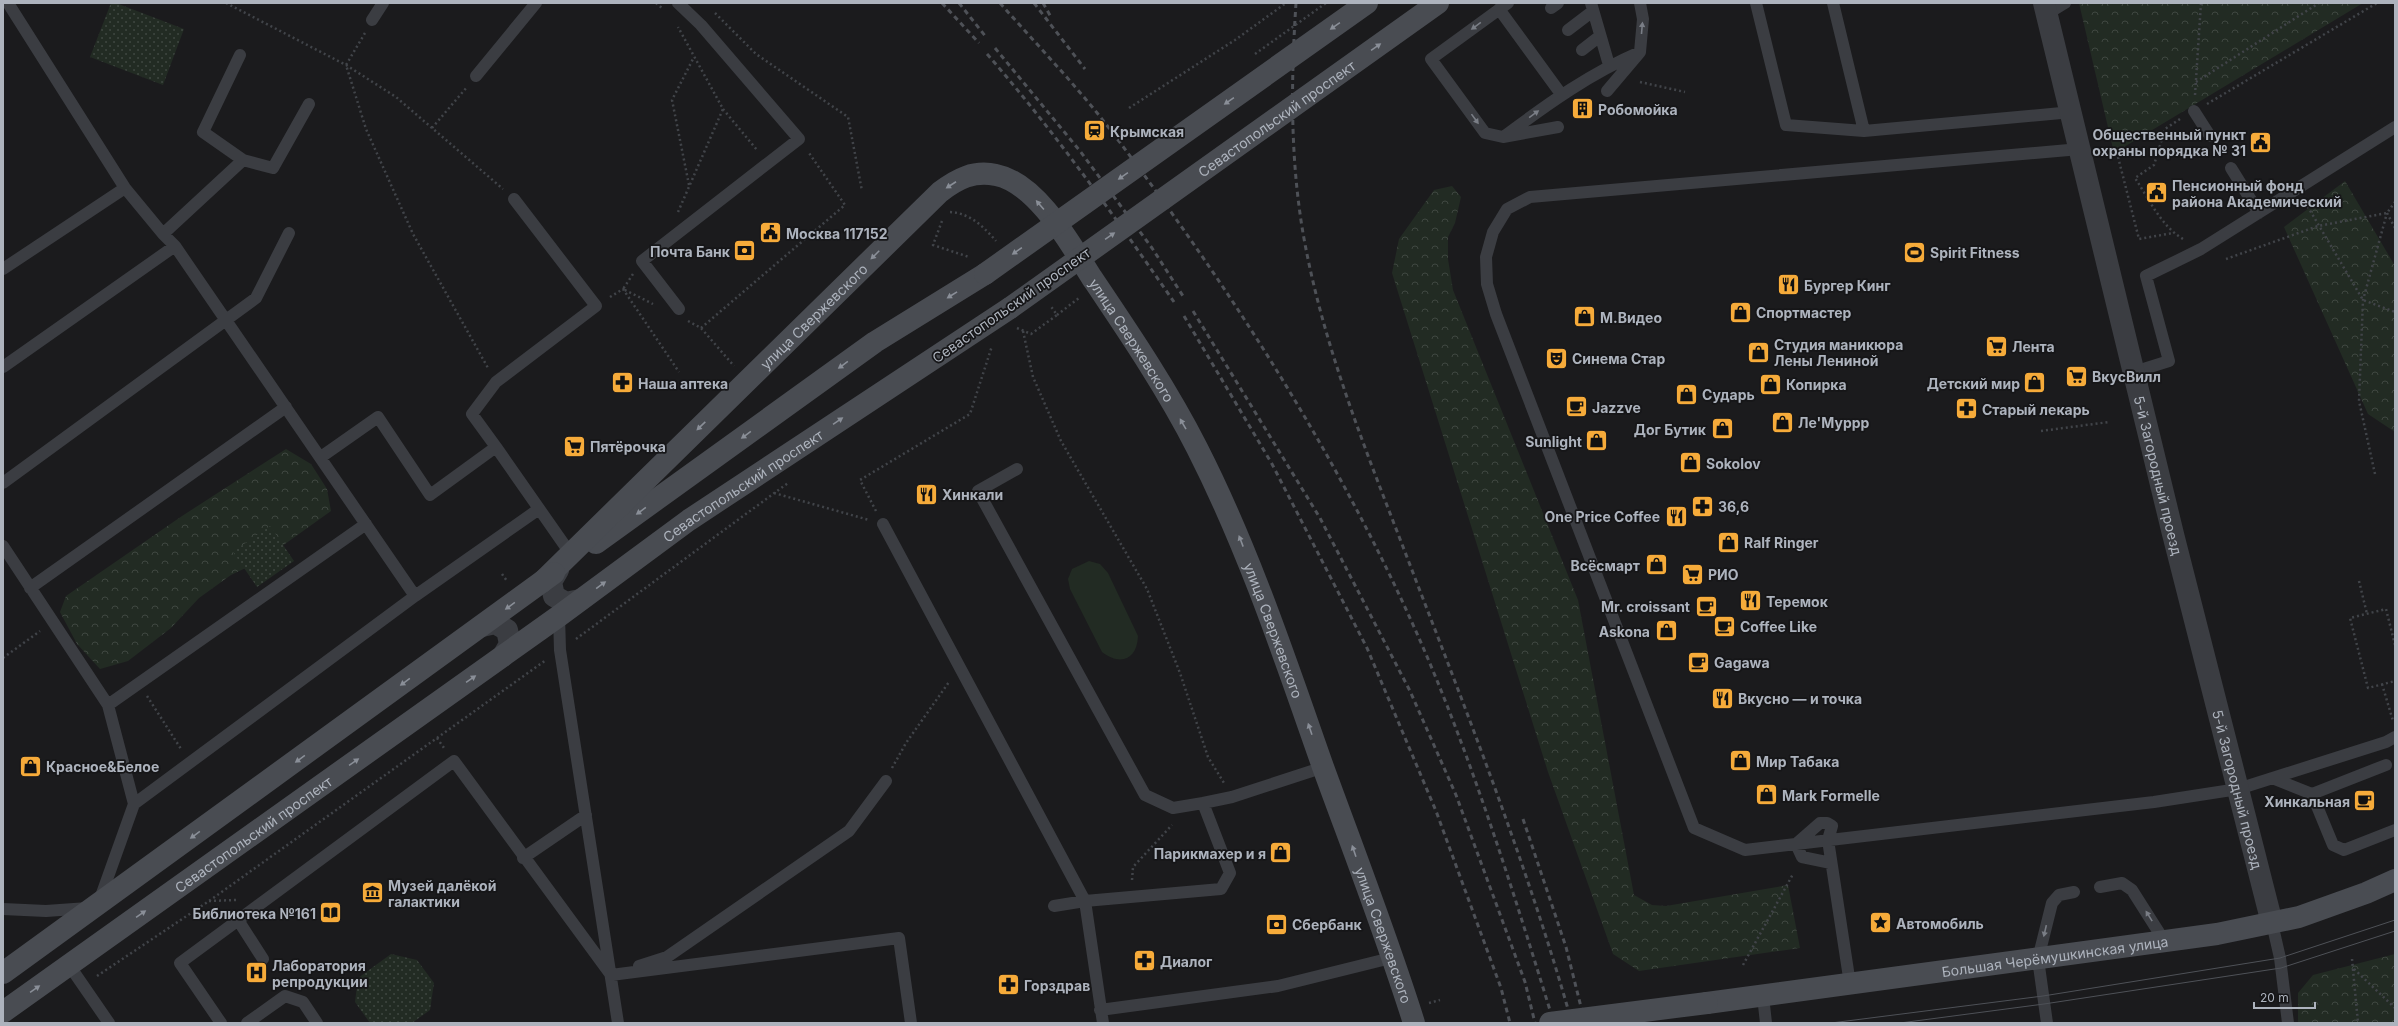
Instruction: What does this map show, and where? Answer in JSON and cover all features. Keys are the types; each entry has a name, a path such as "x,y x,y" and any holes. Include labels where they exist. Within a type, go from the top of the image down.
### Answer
{"main road":[{"path":"3,973 98,907 550,576 875,342 985,274 1367,3"},
{"name":"Севастопольский проспект","path":"3,1012 559,616 689,520 1010,308 1438,3"},
{"name":"улица Свержевского","path":"550,576 570,553 749,380 918,213 953,182 971,174 998,175 1029,193 1058,227 1113,309 1196,446 1238,532 1274,626 1414,1023"},
{"name":"Большая Черёмушкинская улица","path":"1550,1023 2165,942 2299,917 2366,893 2395,880"}],"street":[{"name":"5-й Загородный проезд","path":"2045,8 2072,112 2134,372 2272,923"},
{"path":"550,576 554,596 566,603 580,600"},
{"path":"482,626 495,623 507,630 510,644 503,656"}],"lane":[{"path":"8,3 124,188 162,234 176,246 415,596"},
{"path":"372,20 383,3"},
{"path":"476,76 536,3"},
{"path":"678,3 701,25 799,139 642,260 679,309"},
{"path":"1607,91 1640,52 1643,19 1640,3"},
{"path":"1756,3 1786,125 1864,131 2072,112"},
{"path":"1833,3 1864,131"},
{"path":"2045,8 2065,3"},
{"path":"1558,126 1503,137 1485,133 1431,59 1503,6 1552,72 1561,94"},
{"path":"1568,30 1592,7 1609,65"},
{"path":"1582,50 1600,36"},
{"path":"1503,137 1561,94 1609,65 1640,52"},
{"path":"240,55 202,132 243,160 273,168 309,104"},
{"path":"2194,111 2210,136"},
{"path":"2134,372 2169,361 2146,276 2201,249 2395,127"},
{"path":"2080,149 1530,197 1507,210 1493,232 1486,264 1487,284 1496,314 1694,828 1745,850 2154,802 2238,789 2395,738"},
{"path":"162,234 243,160"},
{"path":"2231,168 2259,213"},
{"path":"3,268 124,188"},
{"path":"514,198 596,306 496,382 472,414 570,553"},
{"path":"3,483 256,298 289,233"},
{"path":"3,367 176,246"},
{"path":"30,588 286,407"},
{"path":"321,458 378,417 430,495 496,447"},
{"path":"1018,469 978,491 1145,794 1173,808 1232,797 1324,767"},
{"path":"134,804 415,596 539,509"},
{"path":"108,705 366,524"},
{"path":"883,524 1085,901 1103,1023"},
{"path":"3,546 7,562 30,588 108,705 134,804 98,907 46,911 3,909"},
{"path":"559,616 560,650 618,1023"},
{"path":"221,1023 180,963 454,761 523,858 611,975"},
{"path":"2272,778 2312,794 2386,765"},
{"path":"611,975 667,957 849,830 886,781"},
{"path":"2312,794 2333,845 2344,850 2395,830"},
{"path":"1054,906 1085,901 1221,889 1230,873 1203,803"},
{"path":"523,858 586,815"},
{"path":"1796,844 1820,823 1827,823 1832,826 1828,840 1850,984"},
{"path":"1796,844 1802,857 1831,863"},
{"path":"2100,887 2122,883 2132,890 2165,942"},
{"path":"2047,1023 2038,959 2052,903 2059,894 2074,892"},
{"path":"238,920 263,959"},
{"path":"2272,923 2280,958 2288,1023"},
{"path":"611,975 898,938 911,1023"},
{"path":"1100,1010 1278,986 1391,958"},
{"path":"69,965 110,1023"},
{"path":"247,1023 284,991 304,1002 317,1023"},
{"path":"1763,996 1766,1023"}],"path":[{"path":"226,3 346,65 396,97 514,198"},
{"path":"656,3 667,12"},
{"path":"1129,108 1235,40 1286,3"},
{"path":"2194,111 2200,3"},
{"path":"2196,82 2319,3"},
{"path":"2118,157 2139,239 2173,233 2136,178 2154,165 2165,129 2377,3"},
{"path":"709,8 756,54 848,117 862,191"},
{"path":"372,20 346,65 366,129 412,234 496,382"},
{"path":"676,23 724,109 768,163"},
{"path":"689,185 672,100 694,57"},
{"path":"432,128 476,76"},
{"path":"1640,82 1685,92"},
{"path":"676,215 724,109"},
{"path":"749,380 701,328 845,205 799,139"},
{"path":"2375,474 2359,401 2363,300 2387,213 2395,202"},
{"path":"2308,206 2318,226 2363,300 2395,312"},
{"path":"945,211 966,216 984,227 996,242"},
{"path":"2226,258 2318,226 2387,213"},
{"path":"2387,213 2395,228"},
{"path":"943,218 933,245 969,258"},
{"path":"596,306 623,289 680,372"},
{"path":"1031,334 1081,297"},
{"path":"1046,299 1057,315"},
{"path":"1023,331 1034,377 1061,441 1147,589 1180,673 1208,757 1232,797"},
{"path":"883,524 860,480 970,414 994,342"},
{"path":"2041,431 2109,422"},
{"path":"774,493 883,524"},
{"path":"2359,581 2367,614"},
{"path":"2395,645 2386,609 2350,618 2368,688 2395,681"},
{"path":"3,658 53,622"},
{"path":"886,781 906,743 960,667"},
{"path":"138,684 191,763"},
{"path":"2382,684 2392,716"},
{"path":"1131,888 1133,867 1177,820"},
{"path":"1743,965 1793,874"},
{"path":"2352,959 2358,1023"},
{"path":"2353,969 2395,1008"}],"green space":[{"path":"111,3 116,3 184,29 163,85 90,57"},
{"path":"2079,3 2363,3 2114,153"},
{"path":"2345,181 2395,266 2395,432 2368,414 2284,227"},
{"path":"1452,186 1461,197 1455,223 1448,237 1448,259 1453,290 1578,600 1634,895 1652,905 1666,906 1788,885 1800,948 1639,971 1613,954 1548,772 1392,273 1399,239 1434,190"},
{"path":"286,449 311,464 327,489 331,511 264,559 231,575 199,598 171,628 128,661 100,669 77,644 60,612 66,596 182,516"},
{"path":"270,526 294,561 257,587 233,552"},
{"path":"1089,561 1100,564 1108,573 1138,636 1134,651 1126,658 1115,659 1102,652 1070,589 1068,579 1072,569"},
{"path":"391,954 417,960 434,983 430,1010 412,1023 370,1023 355,1002 358,978"},
{"path":"2395,954 2395,1023 2298,1023 2298,993 2313,975"}],"tram line":[{"path":"1831,1023 2043,996 2280,958 2395,920"},
{"path":"1900,1023 2044,1004 2281,968 2395,931"}],"railway":[{"path":"942,3 979,43"},
{"path":"959,3 986,37"},
{"path":"1000,3 1085,99 1112,132 1159,195 1205,260 1249,327 1292,395 1332,464 1369,534 1404,606 1453,720 1499,849 1554,1023"},
{"path":"1034,3 1085,69"},
{"path":"1043,3 1051,17"},
{"path":"1296,3 1293,61 1293,118 1296,175 1303,233 1323,322 1336,365 1366,451 1499,799 1537,910 1572,1023"},
{"path":"995,48 1080,151 1152,248 1183,296"},
{"path":"987,54 1060,144 1107,207 1174,302"},
{"path":"1193,311 1320,518 1410,691 1456,795 1525,982 1535,1023"},
{"path":"1184,316 1272,464 1367,648 1436,811 1501,988 1510,1023"},
{"path":"1523,819 1566,947 1585,1023"}],"place":[{"name":"Робомойка","path":"1583,109"},
{"name":"Крымская","path":"1094,131"},
{"name":"Общественный пункт охраны порядка № 31","path":"2261,142"},
{"name":"Пенсионный фонд района Академический","path":"2157,193"},
{"name":"Москва 117152","path":"770,233"},
{"name":"Почта Банк","path":"745,251"},
{"name":"Spirit Fitness","path":"1914,252"},
{"name":"Бургер Кинг","path":"1788,285"},
{"name":"Спортмастер","path":"1741,312"},
{"name":"М.Видео","path":"1584,317"},
{"name":"Лента","path":"1997,346"},
{"name":"Студия маникюра Лены Лениной","path":"1759,352"},
{"name":"Синема Стар","path":"1556,358"},
{"name":"ВкусВилл","path":"2076,376"},
{"name":"Наша аптека","path":"623,383"},
{"name":"Детский мир","path":"2035,383"},
{"name":"Копирка","path":"1770,384"},
{"name":"Сударь","path":"1687,394"},
{"name":"Jazzve","path":"1576,407"},
{"name":"Старый лекарь","path":"1967,409"},
{"name":"Ле'Муррр","path":"1783,422"},
{"name":"Дог Бутик","path":"1722,429"},
{"name":"Sunlight","path":"1597,441"},
{"name":"Пятёрочка","path":"575,446"},
{"name":"Sokolov","path":"1690,463"},
{"name":"Хинкали","path":"926,494"},
{"name":"36,6","path":"1702,506"},
{"name":"One Price Coffee","path":"1676,516"},
{"name":"Ralf Ringer","path":"1729,542"},
{"name":"Всёсмарт","path":"1656,565"},
{"name":"РИО","path":"1692,574"},
{"name":"Теремок","path":"1751,601"},
{"name":"Mr. croissant","path":"1706,606"},
{"name":"Coffee Like","path":"1725,626"},
{"name":"Askona","path":"1666,631"},
{"name":"Gagawa","path":"1698,662"},
{"name":"Вкусно — и точка","path":"1723,698"},
{"name":"Мир Табака","path":"1740,761"},
{"name":"Красное&Белое","path":"30,766"},
{"name":"Mark Formelle","path":"1767,795"},
{"name":"Хинкальная","path":"2365,801"},
{"name":"Парикмахер и я","path":"1281,853"},
{"name":"Музей далёкой галактики","path":"373,893"},
{"name":"Библиотека №161","path":"331,913"},
{"name":"Автомобиль","path":"1880,923"},
{"name":"Сбербанк","path":"1277,924"},
{"name":"Диалог","path":"1145,961"},
{"name":"Лаборатория репродукции","path":"257,973"},
{"name":"Горздрав","path":"1008,985"}]}
